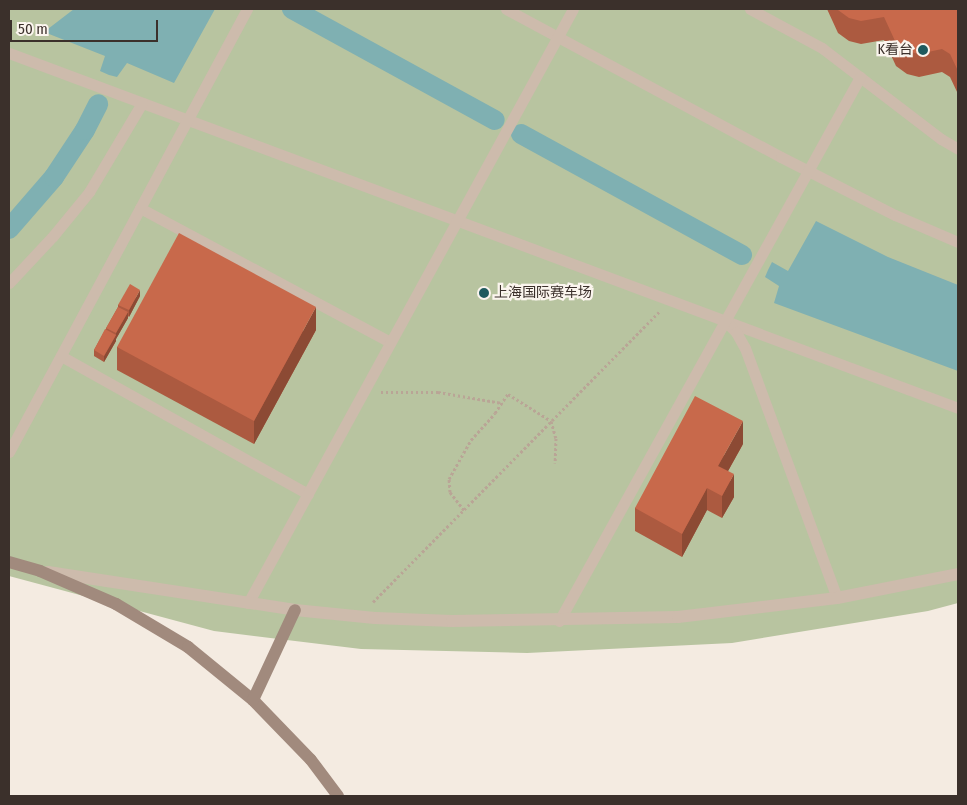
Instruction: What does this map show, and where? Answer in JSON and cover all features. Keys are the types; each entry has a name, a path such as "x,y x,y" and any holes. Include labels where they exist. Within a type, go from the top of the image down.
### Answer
{"street":[{"path":"9,562 40,571 116,604 180,642 253,700 311,760 338,796"},
{"path":"40,571 295,610 359,616 452,621 559,621 678,617 837,598 958,574"},
{"path":"253,700 295,610"}],"lane":[{"path":"9,452 248,9"},
{"path":"506,9 807,170 895,215 958,242"},
{"path":"248,603 573,9"},
{"path":"750,9 822,48 941,139 958,149"},
{"path":"9,53 958,408"},
{"path":"559,621 860,77"},
{"path":"9,283 53,236 89,192 142,103"},
{"path":"140,208 390,342"},
{"path":"725,320 736,332 745,348 837,598"},
{"path":"745,348 753,338 770,337"},
{"path":"61,356 308,494"}],"path":[{"path":"359,616 671,300"},
{"path":"364,392 438,392 502,403"},
{"path":"464,510 450,492 449,479 471,440 508,394 552,421 556,438 555,463"}],"green space":[{"name":"上海国际赛车场","path":"9,9 958,9 958,603 928,611 732,643 527,653 361,649 214,631 9,576"}],"water":[{"path":"74,9 215,9 174,83 127,63 117,77 109,75 100,71 105,56 44,32"},
{"path":"816,221 888,257 958,285 958,371 774,303 779,286 765,277 772,262 788,271"}],"building":[{"path":"837,9 958,9 958,71 950,54 942,49 919,54 907,51 896,43 884,17 861,21 849,18"},
{"path":"179,233 316,307 254,421 117,347"},
{"path":"130,284 140,290 129,310 118,305"},
{"path":"118,307 128,312 116,333 106,328"},
{"path":"105,329 116,335 104,356 94,350"},
{"path":"695,396 743,421 718,466 734,474 722,496 707,488 682,534 635,508"}],"waterway":[{"path":"292,9 495,120"},
{"path":"9,229 54,177 85,130 98,104"},
{"path":"521,134 742,255"}],"place":[{"name":"K看台","path":"923,50"},
{"name":"上海国际赛车场","path":"484,293"}]}
